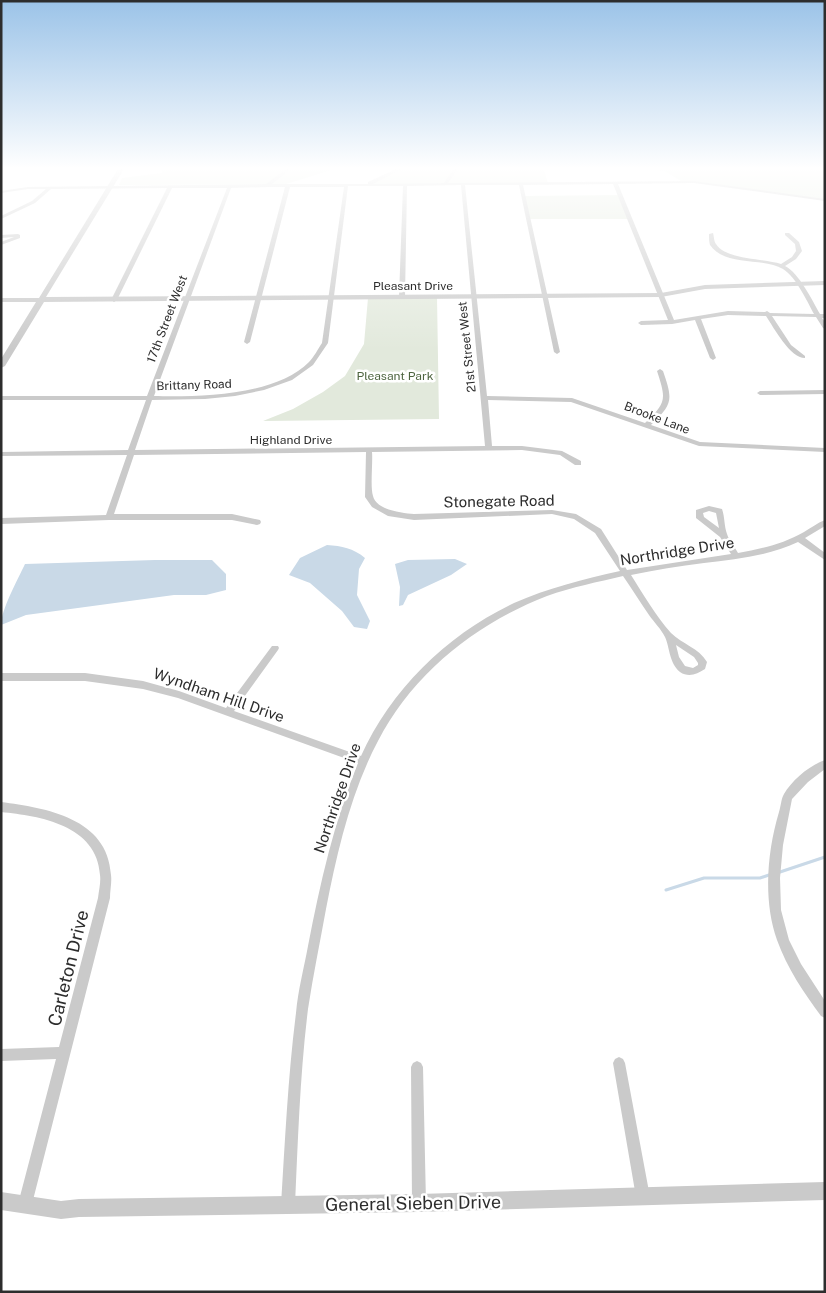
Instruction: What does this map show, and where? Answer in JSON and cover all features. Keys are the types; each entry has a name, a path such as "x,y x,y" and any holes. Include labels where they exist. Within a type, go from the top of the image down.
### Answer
{"street":[{"path":"1,366 85,229"},
{"path":"114,300 149,229"},
{"name":"17th Street West","path":"110,518 150,398 213,229"},
{"path":"247,342 277,229"},
{"path":"330,298 340,229"},
{"path":"402,298 404,229"},
{"name":"21st Street West","path":"467,229 489,448"},
{"path":"531,229 557,352"},
{"path":"634,229 672,322"},
{"path":"1,237 11,234 18,235 18,237 1,244"},
{"path":"711,234 712,244 722,253 781,266 790,271 821,316 825,327"},
{"path":"781,266 794,258 799,251 797,243 787,234"},
{"name":"Pleasant Drive","path":"1,300 661,295 705,287 825,283"},
{"name":"Brittany Road","path":"1,398 211,397 240,394 266,388 295,375 308,366 322,349 325,343 330,298"},
{"path":"641,323 672,322 728,313 821,316"},
{"path":"767,313 789,346 803,357"},
{"path":"698,319 713,358"},
{"path":"646,426 663,409 668,400 668,394 660,370"},
{"path":"760,393 825,392"},
{"name":"Brooke Lane","path":"484,398 572,400 698,444 825,450"},
{"name":"Highland Drive","path":"1,454 522,448 562,453 578,463"},
{"name":"Stonegate Road","path":"369,450 369,497 375,505 385,511 401,516 552,512 576,517 590,524 601,534 626,574"},
{"path":"1,521 232,517 257,522"},
{"name":"Northridge Drive","path":"288,1205 302,1008 331,859 363,761 380,728 400,699 434,662 461,639 493,618 537,597 568,587 626,574 679,564 770,551 800,539 825,522"},
{"path":"723,535 737,557"},
{"path":"800,539 825,557"},
{"path":"626,574 669,636"},
{"path":"228,712 275,648"},
{"name":"Wyndham Hill Drive","path":"1,677 85,678 129,682 170,692 363,761"},
{"path":"825,764 816,768 788,796 777,839 776,858 776,908 783,939 805,984 825,1012"},
{"name":"Carleton Drive","path":"1,807 38,812 72,824 90,836 101,851 105,862 106,881 104,898 25,1204"},
{"path":"1,1055 64,1053"},
{"path":"618,1063 643,1196"},
{"path":"416,1068 420,1203"},
{"name":"General Sieben Drive","path":"1,1201 61,1210 420,1203 825,1191"}],"green space":[{"name":"Pleasant Park","path":"437,297 439,419 263,421 293,409 323,392 345,376 364,344 368,298"}],"water":[{"path":"327,545 347,548 365,558 359,569 357,595 370,621 367,629 354,627 342,611 310,583 289,575 300,558"},
{"path":"455,559 467,564 451,575 408,595 403,605 399,606 400,587 395,564 408,560"},
{"path":"212,560 226,574 226,590 206,595 174,595 26,615 1,625 7,603 25,564"}],"waterway":[{"path":"780,872 825,857"},
{"path":"666,890 704,878 760,878 769,875"}]}
